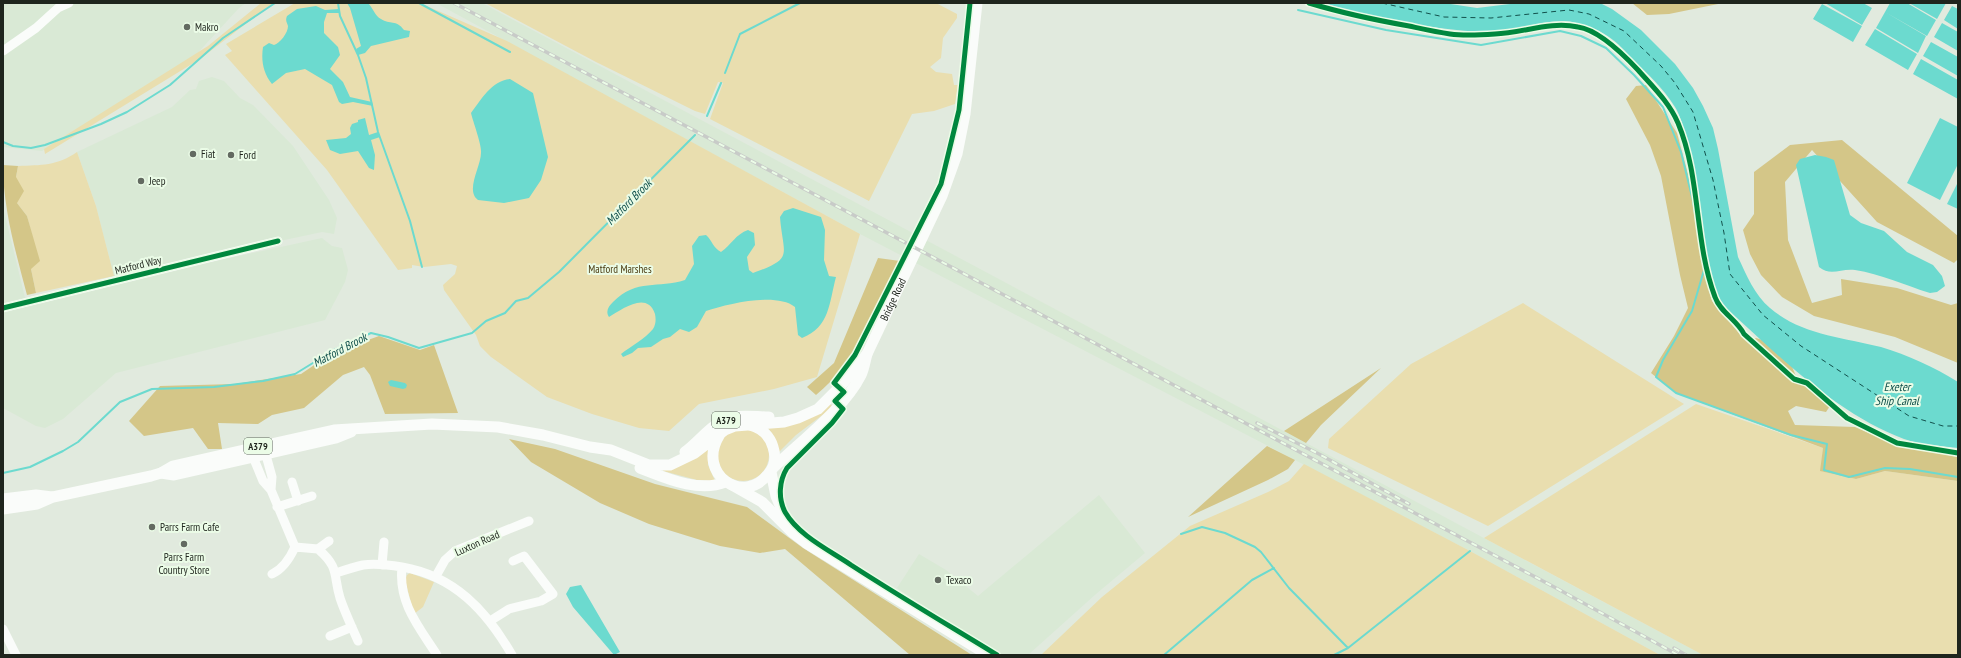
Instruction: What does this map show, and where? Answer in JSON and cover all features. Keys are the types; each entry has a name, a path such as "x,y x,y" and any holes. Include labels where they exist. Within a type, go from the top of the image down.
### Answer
{"main road":[{"name":"Bridge Road","path":"772,470 843,402 861,374 867,354 942,196 957,154 965,114 972,42 978,5"},
{"name":"A379","path":"3,509 37,504 53,497 161,473 174,475 264,449 336,438 357,429 411,425 484,426 543,435 590,447 610,450 649,465 670,465 695,453 735,426 776,423 798,418 818,409 839,388 867,354"},
{"name":"A379","path":"632,458 652,461 672,459 692,447 712,428 727,419 743,416 789,415 805,411 828,398"},
{"name":"A379","path":"745,425 760,429 769,438 774,450 772,470 778,503 793,533"},
{"name":"A379","path":"719,436 714,444 712,460 716,472 729,484 762,502 793,533 871,584 988,655"},
{"name":"A379","path":"590,447 609,457 688,484 708,486 729,484 744,487 752,486 765,479 772,470"},
{"name":"A379","path":"3,499 36,495 53,497"}],"street":[{"path":"3,51 36,28 60,6 70,3"},
{"name":"Matford Way","path":"3,308 278,241"},
{"path":"264,449 272,477 271,490"},
{"path":"251,452 263,480 271,490 295,548"},
{"path":"292,482 298,501"},
{"path":"277,507 312,496"},
{"name":"Luxton Road","path":"436,576 445,560 455,551 529,521"},
{"path":"295,548 318,549 329,541"},
{"path":"382,565 384,542"},
{"path":"272,574 282,567 295,548"},
{"path":"318,549 336,573 340,598 358,641"},
{"path":"490,621 509,608 555,597 524,556 513,561"},
{"path":"336,573 363,565 382,565 402,567 436,576 460,592 490,621 512,655"},
{"path":"402,567 404,595 409,612 438,655"},
{"path":"330,636 352,627"},
{"path":"3,629 16,655"}],"shaded area":[{"path":"3,3 246,3 239,8 194,57 42,151 3,147"},
{"path":"436,3 482,3 1703,655 1660,655 1470,551 860,234"},
{"path":"1632,3 1723,3 1669,14 1647,15"},
{"path":"212,77 224,81 240,98 253,105 293,146 329,200 337,218 334,234 322,232 114,276 96,206 77,152 172,107 190,90 196,89 199,81"},
{"path":"1646,85 1677,133 1689,178 1701,260 1712,301 1744,339 1750,341 1756,338 1772,343 1788,357 1798,381 1830,406 1826,412 1796,406 1788,411 1795,425 1855,427 1897,445 1958,457 1958,481 1885,471 1856,479 1820,471 1823,448 1676,393 1651,373 1674,336 1688,308 1680,275 1661,176 1650,145 1626,99 1636,86"},
{"path":"1842,140 1958,236 1958,259 1954,263 1877,222 1812,150 1785,182 1788,240 1812,303 1842,295 1841,279 1897,288 1951,305 1958,303 1958,363 1895,337 1814,316 1782,297 1761,275 1750,254 1743,230 1754,214 1754,172 1790,145"},
{"path":"3,165 18,166 16,177 24,191 17,203 27,216 40,261 31,269 36,293 27,295 5,198"},
{"path":"3,207 26,302 322,238 332,246 342,248 348,270 345,282 325,320 116,373 63,419 45,428 36,426 3,408"},
{"path":"878,258 900,261 865,333 855,350 830,382 816,395 807,387 834,363"},
{"path":"379,336 420,350 434,345 458,413 385,414 370,375 364,367 343,375 304,408 272,415 258,424 218,423 222,449 208,449 193,428 144,436 129,421 160,386 235,384 301,374 332,353"},
{"path":"1381,368 1321,425 1306,443 1284,431"},
{"path":"509,439 555,449 655,484 747,507 803,548 972,655 910,655 785,549 760,553 720,546 649,524 600,503 531,462"},
{"path":"1267,446 1295,460 1288,469 1268,480 1188,517"},
{"path":"1099,495 1145,553 1096,594 1028,655 1003,655 969,636 897,588 919,554 946,570 978,596"}],"green space":[{"path":"261,3 273,3 200,59 45,154 44,149 208,46"},
{"name":"Matford Marshes","path":"295,3 420,3 507,41 860,234 817,377 774,389 699,404 669,431 639,428 592,414 547,397 491,357 480,346 476,335 444,290 443,285 455,274 457,266 451,264 424,267 412,265 412,268 398,270 327,170 225,55 232,51 226,44"},
{"path":"485,3 936,3 957,14 957,18 943,38 941,58 930,67 936,72 952,74 954,85 958,85 955,104 934,111 912,114 869,201 710,119 723,83 718,82 705,114 695,111 596,62"},
{"path":"77,152 96,206 114,276 36,293 31,269 32,235 27,216 17,203 16,177 18,166 49,164 70,157"},
{"path":"1523,303 1684,404 1488,526 1328,448 1329,439 1411,364"},
{"path":"830,404 833,407 796,435 779,452 773,435 768,428"},
{"path":"1696,404 1823,448 1821,471 1856,479 1885,471 1958,481 1958,655 1703,655 1484,538"},
{"path":"738,429 748,429 757,433 765,441 769,450 769,460 765,469 757,477 748,481 738,481 729,477 721,469 717,460 717,450 721,441 729,433"},
{"path":"708,448 708,465 715,481 697,480 663,471 664,468"},
{"path":"1304,464 1470,551 1660,655 1041,655 1102,597 1190,526 1268,492 1289,481"},
{"path":"410,573 434,582 423,607 414,614 405,580 407,575"}],"water":[{"path":"347,3 368,3 379,18 384,21 396,23 404,30 410,31 409,37 371,46 365,53 358,55 356,49 361,46 350,8"},
{"name":"Exeter Ship Canal","path":"1323,3 1444,3 1477,8 1518,3 1600,3 1612,9 1641,30 1675,64 1693,88 1703,106 1713,128 1718,149 1738,257 1751,284 1760,297 1770,308 1795,324 1823,334 1881,347 1901,354 1930,366 1958,382 1958,448 1910,441 1879,428 1855,415 1809,382 1725,307 1715,290 1708,270 1703,247 1691,152 1678,113 1671,100 1656,82 1616,42 1609,37 1587,26 1564,21 1543,23 1502,31 1461,31 1381,18"},
{"path":"1825,3 1863,3 1872,8 1862,25"},
{"path":"1890,3 1907,3 1936,20 1927,36 1885,12"},
{"path":"1909,3 1946,3 1937,19"},
{"path":"1822,4 1862,26 1853,42 1813,19"},
{"path":"316,6 325,10 339,9 339,13 327,13 324,22 324,33 338,47 340,55 330,69 343,82 350,97 372,102 373,106 353,102 342,104 339,102 332,85 305,69 286,73 272,84 269,80 263,66 263,47 269,43 274,45 276,44 287,32 287,16 297,9"},
{"path":"1952,6 1958,9 1958,29 1944,20"},
{"path":"1885,12 1926,36 1918,53 1876,28"},
{"path":"1942,23 1958,32 1958,51 1934,37"},
{"path":"1875,29 1917,54 1908,70 1865,45"},
{"path":"1931,42 1958,57 1958,76 1923,56"},
{"path":"1921,59 1958,80 1958,99 1913,74"},
{"path":"510,79 533,93 548,157 541,180 529,198 504,203 478,200 474,196 473,185 481,149 471,113 492,87 503,80"},
{"path":"365,118 369,135 378,132 380,137 371,140 375,155 374,170 369,168 358,151 340,154 330,150 326,140 346,138 351,134 350,128 352,124"},
{"path":"1940,118 1958,127 1958,164 1940,200 1907,183"},
{"path":"1815,155 1834,160 1850,215 1861,223 1884,231 1907,252 1933,265 1942,276 1945,286 1937,292 1930,293 1865,272 1850,270 1832,272 1823,270 1819,267 1796,165 1800,159"},
{"path":"1958,182 1958,209 1947,204"},
{"path":"793,208 821,217 825,230 824,260 829,276 836,277 830,305 823,321 818,327 802,338 798,335 795,307 776,300 739,303 706,311 697,327 689,332 680,329 670,337 663,339 651,347 638,348 632,353 623,357 621,354 650,333 653,329 656,322 655,314 651,307 646,303 640,303 627,307 609,317 607,311 613,302 622,295 639,287 675,283 685,280 694,264 692,246 699,236 706,235 721,252 740,234 748,230 754,233 755,245 747,257 749,270 753,273 766,268 781,259 784,248 780,217 784,211"},
{"path":"391,380 405,383 407,385 406,388 403,389 390,386 388,382"},
{"path":"581,585 620,652 614,655 573,607 566,594 570,587"}],"waterway":[{"path":"3,142 13,146 31,148 45,145 101,124 127,112 170,85 223,38 275,3"},
{"path":"338,3 340,16 358,55 366,78 378,132 410,221 422,267"},
{"path":"419,3 510,52"},
{"name":"Matford Brook","path":"725,73 740,34 800,3"},
{"path":"1298,10 1386,30 1481,45 1560,31 1581,36 1606,48 1634,75 1663,107 1681,152 1693,201 1704,270 1692,311 1663,360 1656,377 1676,393 1791,435 1827,444 1824,470 1849,477 1885,468 1910,469 1958,477"},
{"name":"Matford Brook","path":"707,116 721,83"},
{"name":"Matford Brook","path":"3,473 30,467 63,451 78,442 120,402 152,389 214,387 263,381 295,374 334,350 371,333 388,337 419,348 472,333 486,321 505,313 516,301 528,298 559,272 695,135"},
{"path":"1181,534 1202,527 1225,533 1255,547 1261,552 1289,588 1348,648"},
{"path":"1334,655 1348,648 1470,551"},
{"path":"1164,655 1252,580 1274,568"}],"ferry route":[{"path":"1382,3 1444,17 1491,18 1569,10 1589,14 1624,31 1661,66 1675,83 1693,112 1713,180 1724,233 1730,274 1763,315 1801,346 1909,416 1943,426 1958,426"}],"railway":[{"path":"454,3 1556,588 1678,655"},
{"path":"1257,423 1319,454 1409,504"},
{"path":"1674,648 1686,655"}],"cycle path":[{"path":"970,3 959,110 941,184 855,355 834,383 844,392 835,401 843,409 832,423 787,468 782,478 780,495 785,512 791,521 815,542 997,655"},
{"path":"1309,3 1359,16 1450,34 1495,34 1557,25 1586,29 1603,38 1626,57 1655,89 1670,108 1678,123 1691,166 1708,276 1717,302 1744,334 1794,379 1807,383 1847,418 1897,443 1958,453"},
{"path":"3,308 278,241"}],"place":[{"name":"Makro","path":"187,27"},
{"name":"Fiat","path":"193,154"},
{"name":"Ford","path":"231,155"},
{"name":"Jeep","path":"141,181"},
{"name":"Parrs Farm Cafe","path":"152,527"},
{"name":"Parrs Farm Country Store","path":"184,544"},
{"name":"Texaco","path":"938,580"}]}
